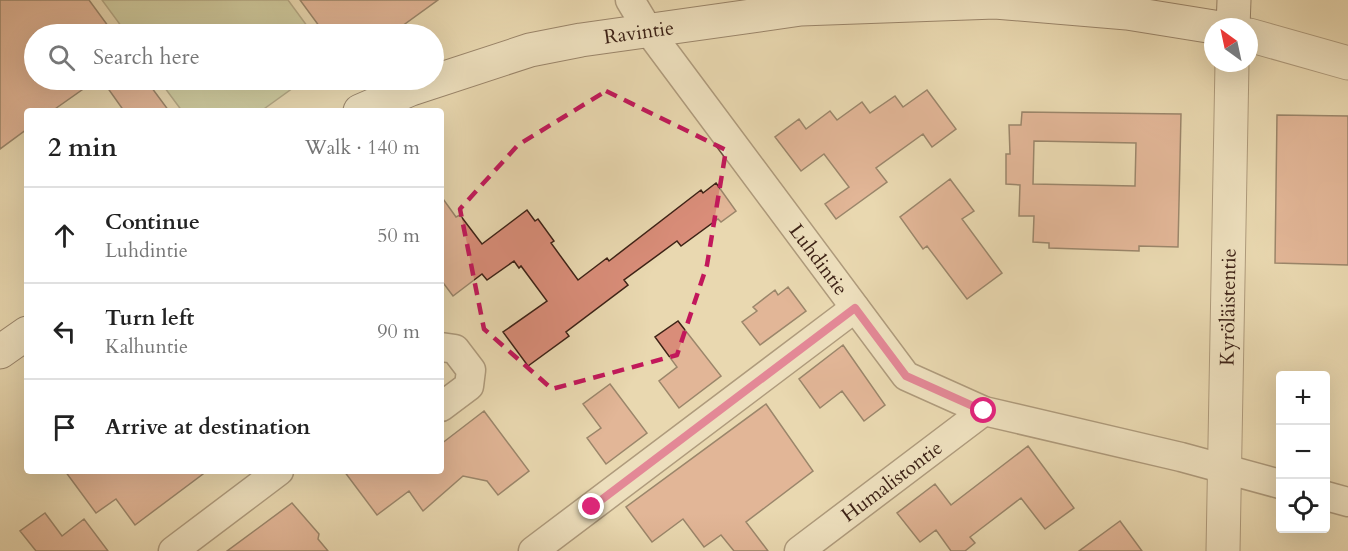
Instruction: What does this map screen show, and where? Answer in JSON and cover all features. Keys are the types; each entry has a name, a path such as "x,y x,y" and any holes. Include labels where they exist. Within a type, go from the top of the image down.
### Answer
{"main road":[{"path":"1233,18 1234,0"},
{"name":"Ravintie","path":"444,79 530,50 648,30 801,9 995,2 1116,12 1204,25"},
{"path":"1258,38 1348,63"},
{"name":"Kyröläistentie","path":"1223,551 1232,72"},
{"name":"Ravintie","path":"367,108 411,90"},
{"path":"0,352 24,335"}],"street":[{"name":"Luhdintie","path":"630,0 648,30 906,376 984,411 1192,459 1276,483"},
{"path":"533,551 855,308"},
{"path":"444,347 455,349 471,370 469,386 444,405"},
{"name":"Humalistontie","path":"799,551 984,411"},
{"path":"173,551 275,474"},
{"path":"1330,497 1348,502"}],"highlighted area":[{"path":"606,91 726,150 707,265 677,355 552,389 484,329 460,209 518,145"}],"green space":[{"path":"102,0 288,0 306,24 120,24"},
{"path":"166,90 290,90 265,108 180,108"}],"building":[{"path":"0,0 89,0 107,24 24,24 24,90 82,90 56,108 24,108 24,131 0,149"},
{"path":"300,0 438,0 405,24 318,24"},
{"path":"109,90 153,90 167,108 122,108"},
{"path":"927,90 956,129 932,147 923,134 876,168 887,182 836,219 825,204 849,187 824,154 801,171 775,137 799,119 806,129 830,111 837,120 862,102 870,113 895,96 903,107"},
{"path":"1022,112 1181,114 1178,247 1139,246 1139,251 1049,248 1049,243 1033,242 1034,216 1019,216 1020,185 1006,184 1006,154 1010,154 1009,125 1021,125","holes":["1034,141 1136,143 1135,186 1033,184"]},
{"path":"1277,115 1348,116 1348,265 1275,263"},
{"path":"950,179 974,211 962,219 1002,273 967,299 927,246 923,249 900,217"},
{"path":"716,183 736,211 721,222 718,219 681,246 677,241 624,280 628,285 566,332 569,336 528,366 503,332 547,301 521,266 519,268 514,261 487,280 482,274 453,296 444,284 444,200 456,217 460,215 482,244 527,210 535,221 538,219 554,241 551,243 578,280 607,258 609,261 701,190 703,193"},
{"path":"788,287 806,311 760,345 742,322 757,311 753,307 775,290 778,295"},
{"path":"678,321 721,376 679,408 659,381 677,367 655,337"},
{"path":"843,345 885,405 864,421 842,391 820,408 799,379"},
{"path":"610,384 647,433 606,464 587,438 601,428 583,404"},
{"path":"766,404 813,471 746,522 768,551 734,551 721,535 704,547 683,519 652,542 626,507"},
{"path":"484,411 529,471 498,495 487,481 463,476 423,511 409,491 377,515 346,474 444,474 444,442"},
{"path":"1028,446 1074,508 1045,529 1021,498 970,537 975,543 965,551 951,551 936,530 920,542 897,513 935,484 951,505"},
{"path":"67,474 203,474 135,525 116,499 96,513"},
{"path":"292,503 319,534 318,539 328,551 227,551"},
{"path":"45,513 62,536 84,519 108,551 36,551 20,531"},
{"path":"1120,521 1142,551 1079,551"}],"route":[{"path":"592,507 855,308 906,376 984,411"}]}
